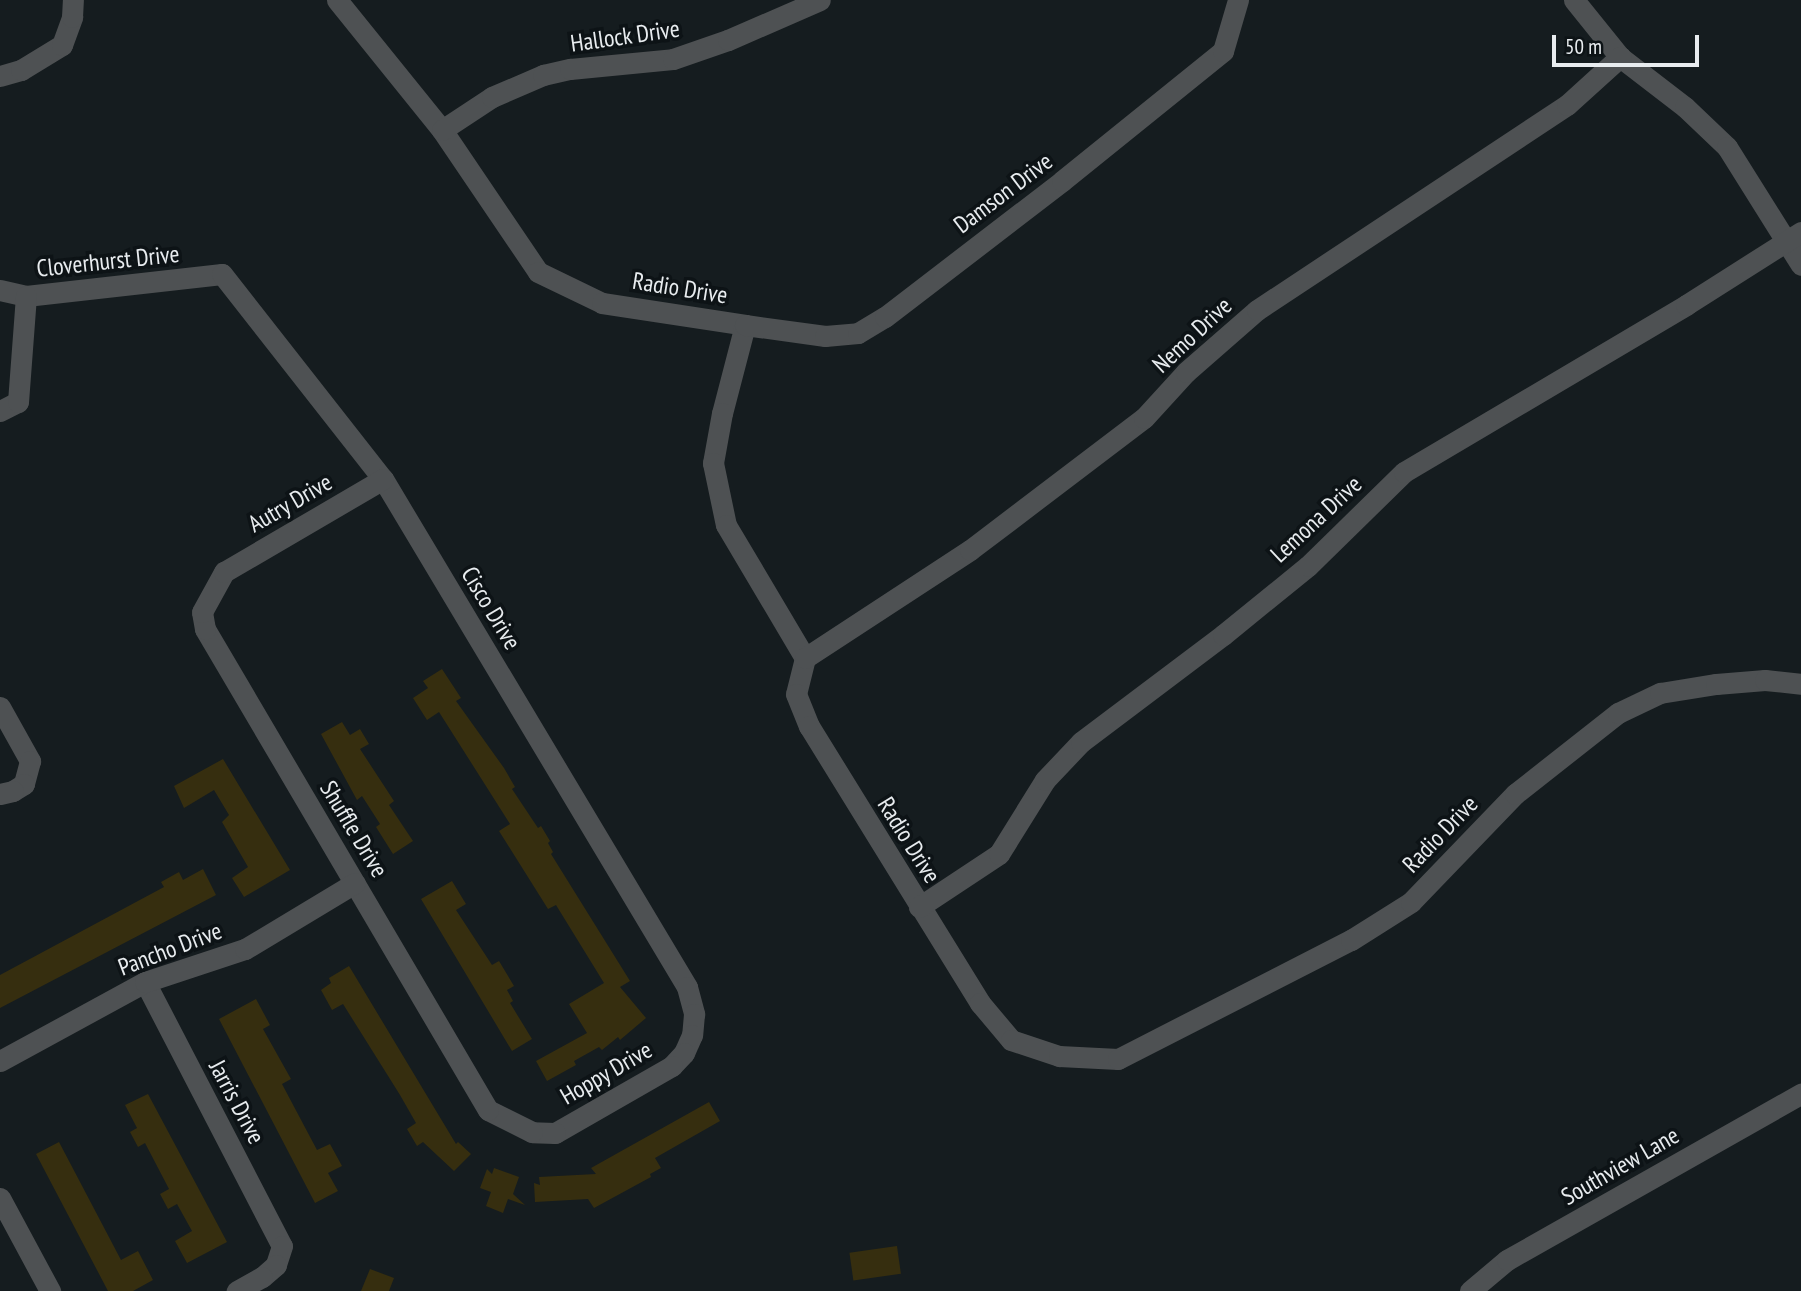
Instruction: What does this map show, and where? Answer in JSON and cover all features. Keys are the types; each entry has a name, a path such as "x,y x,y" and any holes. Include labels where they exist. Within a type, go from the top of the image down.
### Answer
{"street":[{"path":"0,76 21,70 62,45 72,17 73,0"},
{"name":"Radio Drive","path":"337,0 442,130 538,272 602,303 746,325 722,413 713,463 726,525 805,659 796,694 809,726 980,1003 1011,1040 1059,1056 1118,1059 1351,940 1410,902 1515,794 1618,713 1660,693 1704,686 1765,680 1801,684"},
{"name":"Hallock Drive","path":"442,130 492,97 543,75 570,69 673,59 728,40 820,0"},
{"name":"Damson Drive","path":"746,325 825,336 858,333 885,317 1062,181 1223,51 1238,0"},
{"path":"1574,0 1620,58 1685,107 1727,147 1795,236 1801,265"},
{"name":"Nemo Drive","path":"805,659 970,550 1144,418 1185,372 1257,310 1567,105 1620,58"},
{"name":"Lemona Drive","path":"919,907 999,854 1045,780 1081,743 1223,635 1308,566 1404,472 1686,305 1795,236"},
{"name":"Cloverhurst Drive","path":"0,290 26,296 222,274"},
{"name":"Cisco Drive","path":"222,274 383,479 687,987"},
{"path":"0,411 18,402 26,296"},
{"name":"Autry Drive","path":"224,572 383,479"},
{"name":"Shuffle Drive","path":"224,572 202,612 205,628 488,1110"},
{"path":"0,707 30,761 24,784 13,791 0,794"},
{"name":"Pancho Drive","path":"0,1060 145,982 245,949 355,883"},
{"name":"Jarris Drive","path":"145,982 282,1246 276,1265 262,1277 237,1291"},
{"name":"Hoppy Drive","path":"488,1110 532,1132 555,1133 672,1066 684,1053 692,1035 694,1014 687,987"},
{"name":"Southview Lane","path":"1471,1291 1507,1260 1801,1094"},
{"path":"0,1198 50,1291"}],"building":[{"path":"442,669 461,698 456,701 504,768 515,787 512,789 538,828 541,826 550,841 548,843 553,852 551,854 630,981 620,987 646,1018 620,1040 618,1037 602,1050 599,1047 574,1061 576,1065 547,1081 536,1061 587,1033 569,1004 604,983 556,905 548,909 499,831 510,824 439,712 427,720 413,698 428,688 423,681"},
{"path":"342,722 350,735 360,729 369,744 360,749 394,801 389,805 413,841 393,854 376,827 380,824 362,796 357,800 321,734"},
{"path":"223,759 290,870 244,897 232,878 248,867 222,822 229,815 214,790 184,808 174,786"},
{"path":"203,869 216,895 0,1008 0,975 164,887 161,882 179,872 183,880"},
{"path":"452,881 466,904 456,910 492,965 499,961 514,986 507,990 513,1001 510,1003 532,1039 512,1051 421,899"},
{"path":"349,966 456,1144 458,1142 471,1154 454,1171 423,1142 417,1146 407,1129 416,1123 400,1095 343,1004 332,1010 321,990 331,983 329,978"},
{"path":"256,999 270,1025 263,1029 291,1079 282,1084 317,1150 330,1144 342,1166 328,1173 338,1191 315,1203 219,1019"},
{"path":"148,1094 227,1242 187,1263 175,1241 192,1231 177,1204 168,1209 160,1194 169,1189 145,1143 138,1147 130,1132 137,1128 125,1105"},
{"path":"709,1102 720,1121 655,1158 661,1168 650,1174 651,1177 594,1208 588,1199 535,1202 534,1183 540,1185 539,1177 596,1174 591,1168"},
{"path":"59,1142 121,1260 138,1251 153,1280 133,1291 108,1291 36,1154"},
{"path":"494,1168 519,1177 513,1194 525,1205 508,1199 503,1213 486,1206 491,1192 480,1188 487,1169 492,1174"},
{"path":"897,1246 901,1274 853,1280 849,1253"},
{"path":"370,1269 394,1278 389,1291 361,1291"}]}
